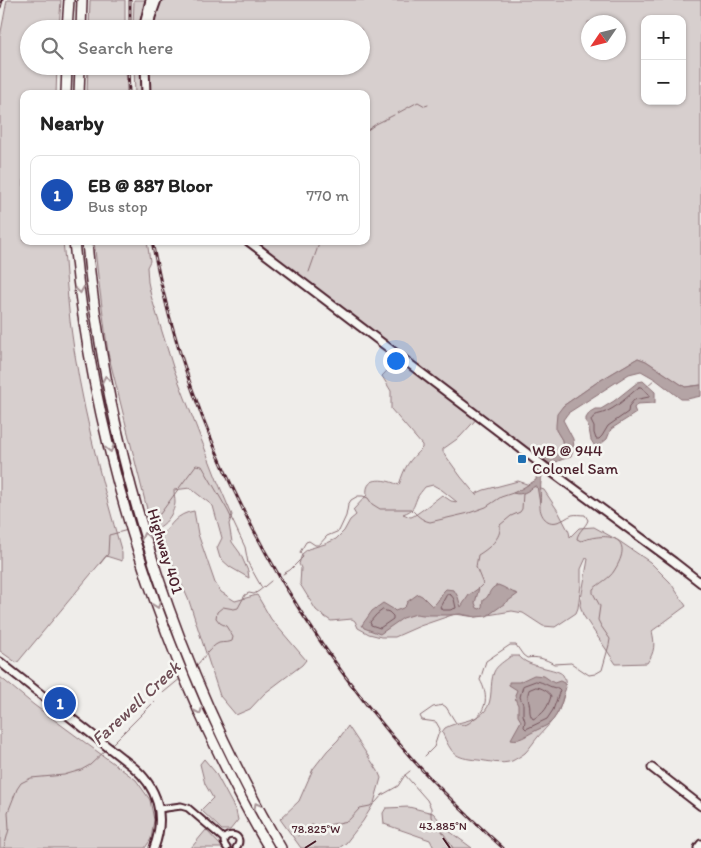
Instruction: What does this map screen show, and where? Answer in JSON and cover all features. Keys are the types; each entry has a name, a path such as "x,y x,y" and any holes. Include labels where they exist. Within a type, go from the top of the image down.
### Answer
{"highway":[{"path":"68,20 69,0"},
{"path":"81,20 82,0"},
{"path":"66,90 67,75"},
{"path":"79,90 80,75"},
{"name":"Highway 401","path":"74,245 76,269 93,377 111,456 148,582 181,669 216,749 268,848"},
{"name":"Highway 401","path":"86,245 104,364 127,473 155,570 175,628 223,740 257,808 281,848"}],"street":[{"path":"145,20 150,0"},
{"path":"150,20 157,0"},
{"path":"145,75 146,90"},
{"path":"253,245 701,583"},
{"path":"0,662 136,769 146,779 154,793 159,809 159,832 154,848"},
{"path":"652,768 701,806"},
{"path":"159,809 181,806 188,808 224,839 224,844 227,848"},
{"path":"224,839 230,835 237,837 239,844 236,848"},
{"path":"698,848 701,844"}],"shaded area":[{"path":"7,0 61,0 60,20 20,20 20,75 57,75 56,90 20,90 20,245 63,245 70,321 79,380 99,467 122,553 122,561 106,556 17,663 0,651 0,37"},
{"path":"90,0 125,0 125,20 89,20"},
{"path":"134,0 145,0 142,20 133,20"},
{"path":"161,0 701,0 701,385 685,387 646,361 638,358 596,383 563,406 556,430 562,440 563,447 557,453 544,459 532,455 480,415 460,437 443,449 443,452 476,495 484,490 518,481 544,490 558,511 570,537 579,528 594,527 650,562 670,582 686,606 652,631 654,648 647,663 616,664 583,615 580,605 588,559 586,558 581,569 581,585 576,613 555,627 543,626 523,613 512,611 476,617 455,614 395,637 381,637 369,634 358,628 352,619 331,621 316,610 300,584 301,568 299,564 302,554 308,549 336,539 344,531 350,520 356,515 353,510 367,495 367,488 373,481 383,480 399,485 403,473 413,457 422,448 422,445 391,409 391,391 382,376 399,358 255,245 370,245 370,90 150,90 149,75 370,75 370,20 154,20","holes":["433,485 457,502 451,501 442,495 413,516 410,517 403,514 413,508 425,487"]},
{"path":"88,75 126,75 127,90 87,90"},
{"path":"134,75 141,75 142,90 135,90"},
{"path":"94,245 148,245 150,261 147,267 148,282 151,296 173,367 232,515 229,524 232,542 240,553 249,578 230,567 220,558 217,548 222,538 213,506 190,488 174,490 175,503 170,516 164,524 152,529 108,353"},
{"path":"194,511 198,534 215,583 221,592 235,601 257,595 271,619 306,660 265,693 250,709 236,715 220,696 189,601 161,537 179,517"},
{"path":"511,656 519,656 529,663 563,675 565,688 558,712 526,751 512,761 504,763 470,759 455,754 442,732 445,728 481,715 485,711 490,702 494,672 499,665"},
{"path":"0,677 34,705 136,780 150,800 154,820 151,839 145,848 0,848"},
{"path":"348,726 381,778 374,803 346,843 339,848 301,848 280,819 299,801 313,769"},
{"path":"204,759 215,772 236,811 238,820 230,830 222,830 201,810 213,798 205,784 200,764"},
{"path":"409,807 433,813 449,831 472,848 434,848 430,840 384,824 383,813 386,808"},
{"path":"206,830 223,848 191,848"}],"water":[{"path":"638,358 646,361 685,387 701,385 701,396 681,399 641,371 629,374 568,413 563,420 573,439 574,448 571,457 554,463 544,472 541,482 540,504 537,486 522,493 513,493 536,480 537,467 541,462 557,453 563,447 562,440 556,430 556,425 557,414 563,406 596,383"},
{"path":"643,381 655,392 655,403 637,404 634,408 636,413 611,429 607,439 596,448 591,440 586,422 590,412 595,409 601,409 638,382"},
{"path":"498,585 518,594 487,616 416,614 403,618 380,634 364,628 362,625 372,611 383,603 395,611 403,608 407,602 418,594 432,606 446,589 454,590 461,607 469,595 479,588 475,603 477,608 480,609 483,600"},
{"path":"534,675 544,676 554,683 560,681 564,683 566,687 560,706 556,715 548,724 522,738 511,739 521,721 518,716 518,705 515,695 517,690 509,685 509,682 519,682"}],"waterway":[{"path":"398,113 418,102 425,106 428,105"},
{"path":"370,128 394,115"},
{"path":"309,272 319,245"},
{"path":"647,386 655,379"},
{"path":"146,524 160,514 196,465 202,466 228,511 245,547 248,563 262,588"},
{"name":"Farewell Creek","path":"283,574 303,557 300,552 306,542 309,541 319,545 327,536 339,531 346,516 348,505 351,500 358,496 368,498 372,504 380,509 411,509 422,519 430,522 469,513 486,507 501,497 513,493"},
{"path":"479,588 483,584 476,567 478,555 497,539 500,525 511,516 520,512 522,509 523,493"},
{"path":"425,756 434,747 440,729 436,722 422,720 420,716 433,707 443,705 456,723 464,725 472,721 479,715 484,706 485,696 480,680 486,661 510,645 516,645 527,658 541,658 554,664 571,663 589,675 602,670 610,639 598,620 600,606 593,593 593,589 614,571 620,560 621,544 610,537 591,538 581,541 577,539 588,520 585,515 572,515 559,521 550,522 542,515 540,504"},
{"path":"100,564 108,554 109,535 128,530"},
{"name":"Farewell Creek","path":"196,666 216,645 232,641 233,637 226,626 216,618 217,612 223,607 238,608 245,595 249,593 254,594 271,581"},
{"name":"Farewell Creek","path":"110,746 164,692 181,678"},
{"name":"Farewell Creek","path":"4,848 9,829 8,812 21,783 31,778 64,775 81,770 90,765 107,749"},
{"path":"298,836 308,826 323,826 348,821 360,808 370,806 382,795 398,786 410,771"},
{"path":"405,775 427,800 431,808 431,817 453,848"}],"railway":[{"path":"0,7 2,0"},
{"path":"130,0 130,20"},
{"path":"128,75 129,90"},
{"path":"153,245 169,313 190,383 217,452 248,519 283,583 323,645 367,704 414,761 457,806 503,848"}],"place":[{"name":"WB @ 944 Colonel Sam","path":"522,459"},
{"name":"EB @ 887 Bloor","path":"60,703"}]}
